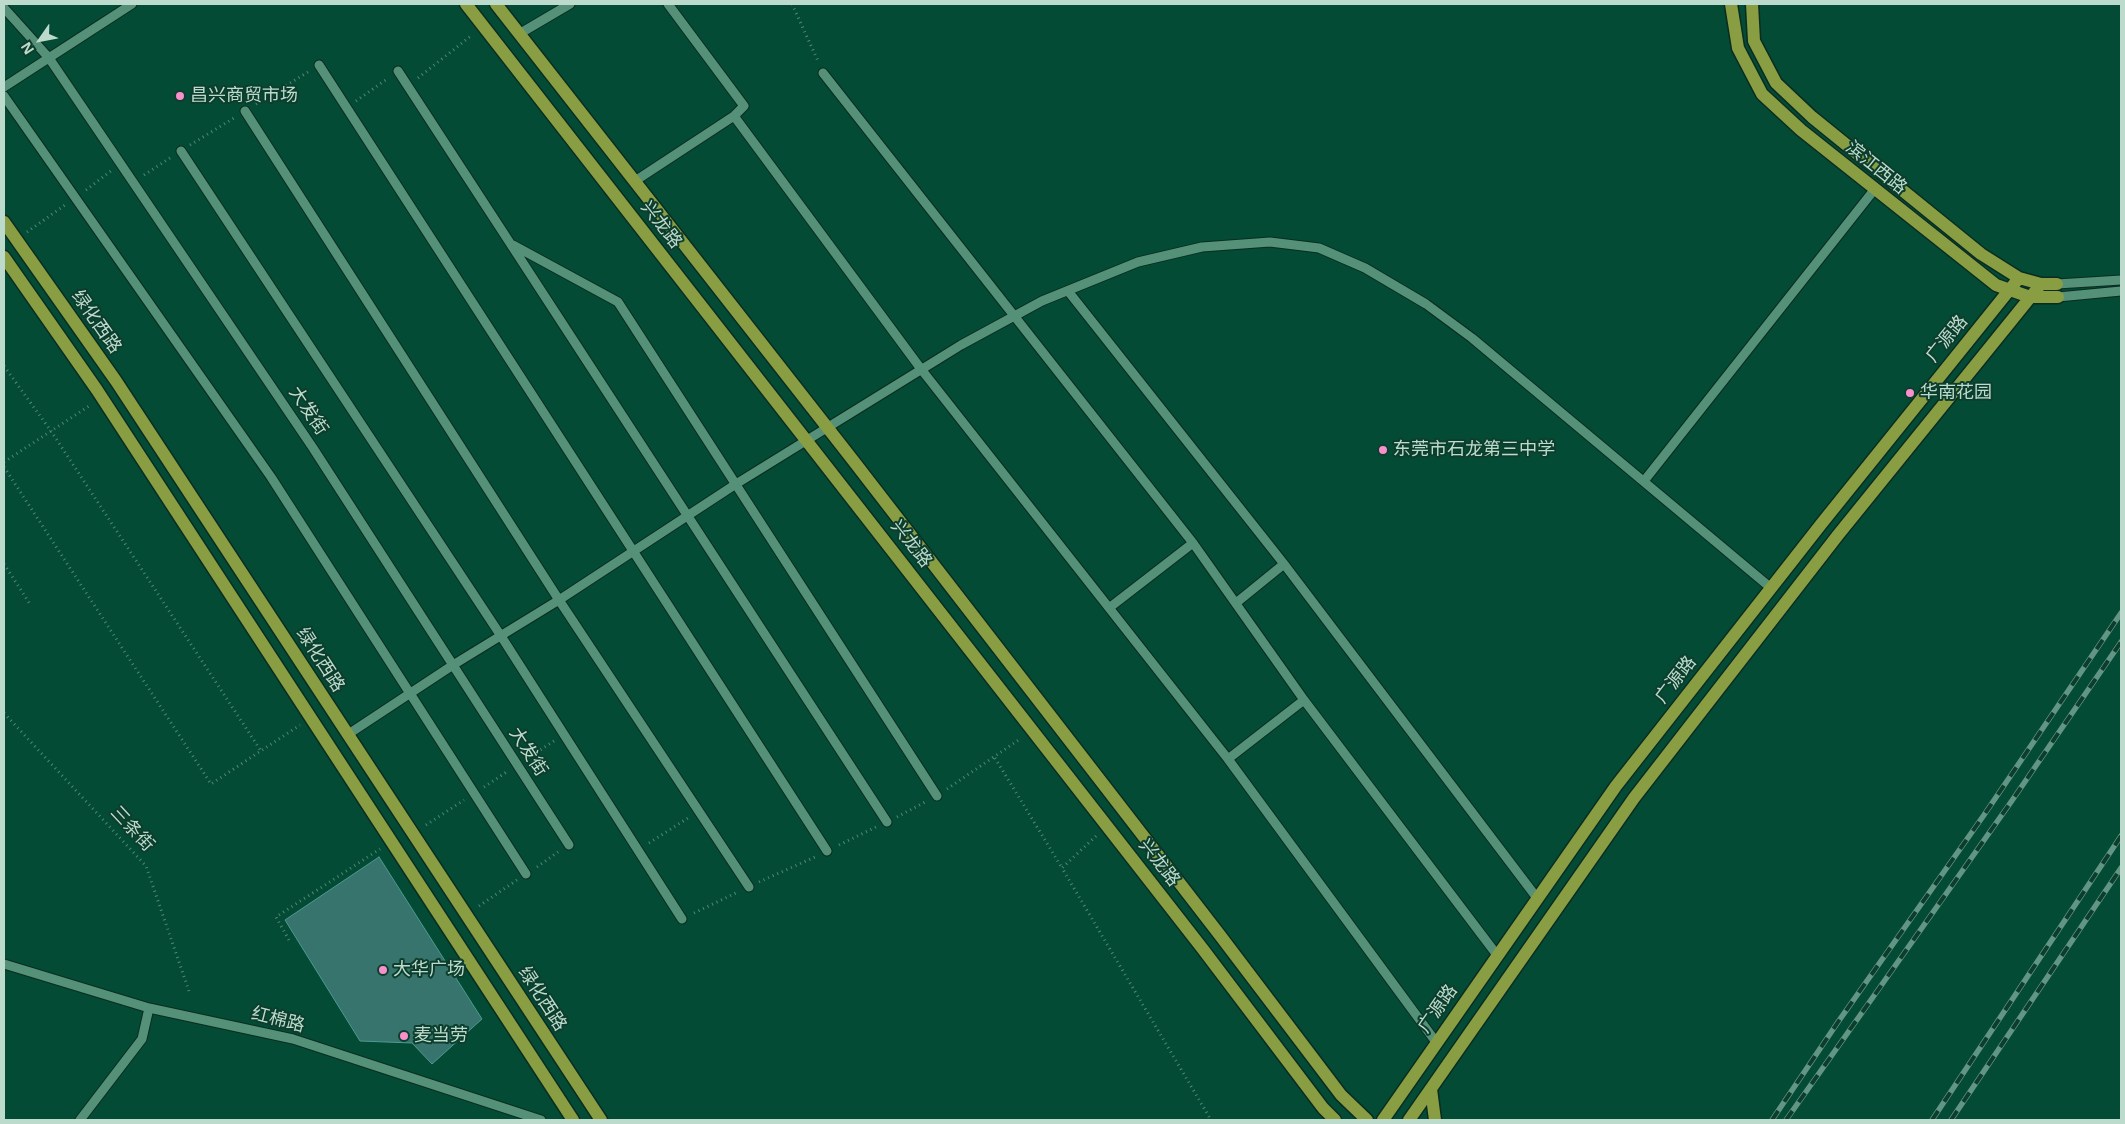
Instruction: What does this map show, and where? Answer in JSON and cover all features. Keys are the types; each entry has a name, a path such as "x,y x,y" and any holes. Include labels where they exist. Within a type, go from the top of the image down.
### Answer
{"main road":[{"name":"兴龙路","path":"466,4 1033,729 1323,1108 1335,1120"},
{"name":"兴龙路","path":"496,4 828,428 1220,934 1341,1095 1367,1120"},
{"name":"滨江西路","path":"1731,4 1738,48 1762,94 1874,190 1996,285 2030,297 2058,291"},
{"name":"滨江西路","path":"1752,4 1754,41 1776,83 1812,117 1981,254 2019,278 2058,291"},
{"name":"绿化西路","path":"4,222 116,381 601,1120"},
{"name":"绿化西路","path":"4,257 102,397 573,1120"},
{"name":"广源路","path":"1383,1120 1616,786 1771,588 2019,278"},
{"path":"1409,1120 1634,798 1838,535 2041,284"},
{"path":"1431,1089 1435,1120"}],"street":[{"path":"4,87 132,4"},
{"path":"520,34 570,4"},
{"path":"635,181 734,116 744,106 668,4"},
{"name":"大发街","path":"4,8 49,58 313,448 569,845"},
{"path":"319,65 827,851"},
{"path":"398,71 887,822"},
{"path":"823,73 1193,543 1304,700 1497,955"},
{"path":"4,96 271,477 526,874"},
{"path":"245,111 559,600 749,886"},
{"path":"734,116 921,369 1228,760 1436,1042"},
{"path":"181,151 501,636 682,919"},
{"path":"1644,482 1874,190"},
{"path":"348,735 453,665 559,600 736,484 921,369 1014,316 1068,291 1138,262 1202,247 1270,242 1318,248 1365,268 1426,304 1472,338 1771,588"},
{"path":"511,245 618,302 937,796"},
{"path":"2058,291 2121,280"},
{"path":"1068,291 1284,564 1537,898"},
{"path":"2058,291 2121,291"},
{"path":"1109,608 1193,543"},
{"path":"1236,603 1284,564"},
{"path":"1228,760 1304,700"},
{"name":"红棉路","path":"4,964 149,1008 292,1039 541,1120"},
{"path":"80,1120 142,1039 149,1008"}],"path":[{"path":"792,4 823,73"},
{"path":"408,86 484,26"},
{"path":"133,182 319,65"},
{"path":"346,107 398,71"},
{"path":"4,366 51,431 261,751"},
{"path":"4,462 102,397"},
{"path":"4,467 211,784 310,718"},
{"path":"4,564 30,604"},
{"name":"三条街","path":"4,713 146,866 190,994"},
{"path":"682,919 827,851 937,796 995,758 1033,729"},
{"path":"413,834 564,735"},
{"path":"995,758 1211,1120"},
{"path":"638,851 699,810"},
{"path":"1062,868 1107,825"},
{"path":"290,940 276,917 391,842"}],"building":[{"name":"大华广场","path":"379,857 482,1019 432,1064 412,1043 360,1041 285,920"}],"railway":[{"path":"1772,1120 1838,1022 1984,815 2121,613"},
{"path":"1786,1120 2011,802 2121,642"},
{"path":"1932,1120 2121,836"},
{"path":"1951,1120 2121,868"}],"place":[{"name":"昌兴商贸市场","path":"180,96"},
{"name":"华南花园","path":"1910,393"},
{"name":"东莞市石龙第三中学","path":"1383,450"},
{"name":"大华广场","path":"383,970"},
{"name":"麦当劳","path":"404,1036"}]}
